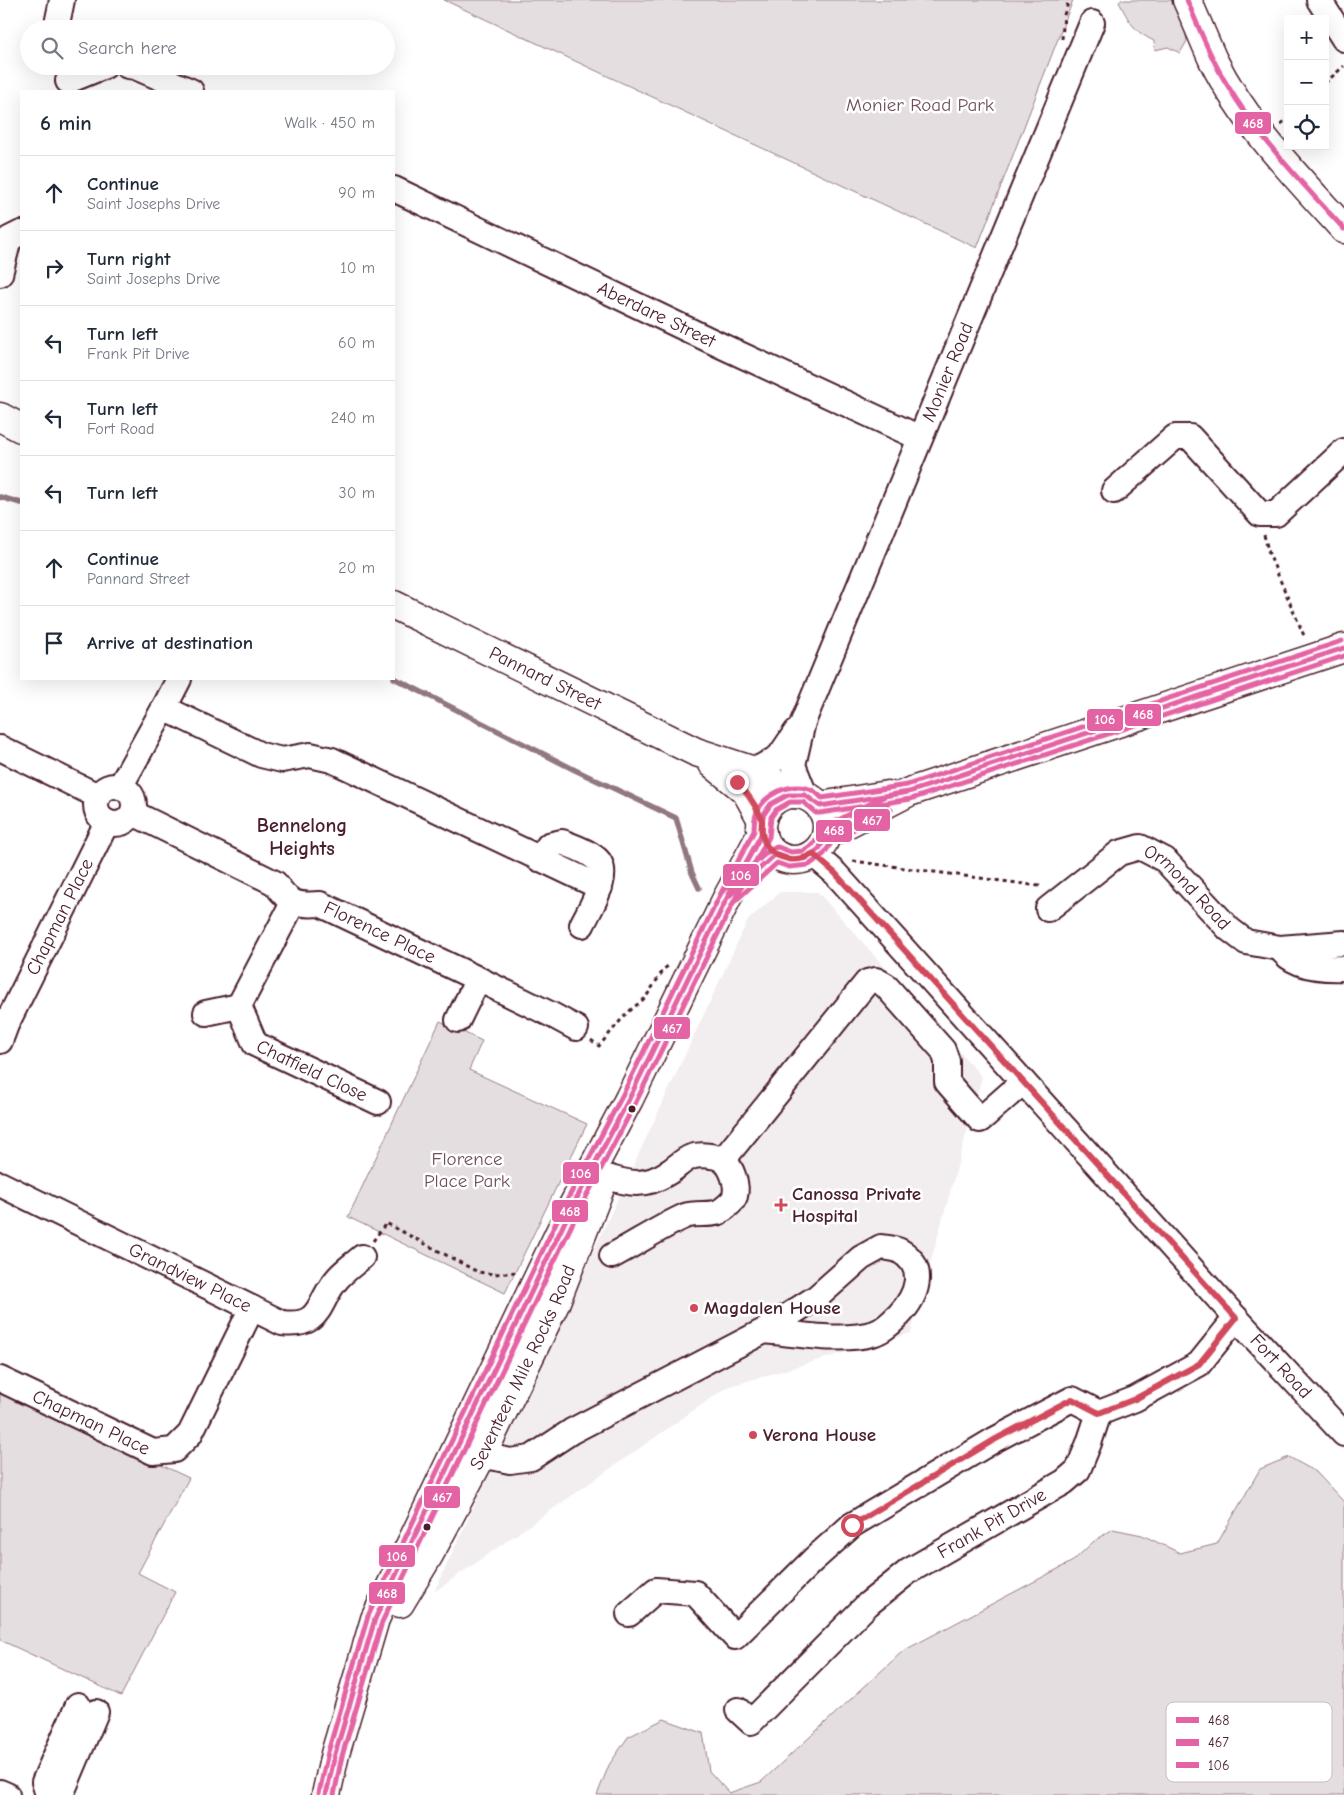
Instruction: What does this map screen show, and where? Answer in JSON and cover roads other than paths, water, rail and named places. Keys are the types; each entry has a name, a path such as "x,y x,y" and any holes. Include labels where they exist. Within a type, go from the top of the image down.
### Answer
{"main road":[{"path":"1192,6 1213,60 1232,93 1264,139 1344,229"},
{"path":"0,417 20,427"},
{"name":"Pannard Street","path":"395,605 696,752 754,771 806,798"},
{"path":"909,792 806,798 782,796 771,804 766,836 790,860 806,858 820,844 909,792 1344,648"},
{"name":"Pannard Street","path":"696,752 722,770 746,791 766,836"},
{"path":"806,798 827,822 820,844"},
{"name":"Seventeen Mile Rocks Road","path":"470,1449 569,1214 629,1099 727,898 766,836"},
{"name":"Seventeen Mile Rocks Road","path":"326,1795 335,1754 375,1619 470,1449 555,1304 604,1176 629,1099"}],"street":[{"path":"58,20 62,0"},
{"path":"1319,0 1344,39"},
{"name":"Monier Road","path":"806,798 793,765 803,722 1092,22"},
{"path":"67,80 80,75"},
{"path":"154,75 189,90"},
{"name":"Aberdare Street","path":"395,188 722,346 920,438"},
{"path":"0,274 10,235"},
{"path":"1114,491 1175,436 1190,438 1260,514 1276,514 1344,451"},
{"path":"120,786 178,680"},
{"path":"164,708 261,755 282,760 310,755 332,760 600,887 582,925"},
{"name":"Monier Road","path":"754,771 779,757 803,722"},
{"path":"0,748 98,796"},
{"path":"120,786 131,794 134,800 133,813 125,821 113,824 107,822 103,819 96,806 98,796 110,787 120,786"},
{"path":"133,813 275,883 282,894 293,903 240,1006 206,1014"},
{"name":"Chapman Place","path":"0,1041 6,1025 107,822"},
{"name":"Fort Road","path":"820,844 835,873 1236,1318 1344,1434"},
{"name":"Ormond Road","path":"1048,908 1119,853 1140,847 1165,860 1229,929 1246,942 1280,948 1344,943"},
{"name":"Florence Place","path":"293,903 306,905 320,904 576,1028"},
{"name":"Ormond Road","path":"1280,948 1285,956 1306,965 1344,968"},
{"path":"458,1020 478,979"},
{"path":"723,1160 867,982 876,980 885,985 943,1050 947,1061 947,1082 980,1120 1023,1082"},
{"name":"Chatfield Close","path":"240,1006 256,1044 378,1102"},
{"path":"604,1176 628,1184 650,1182 665,1175 691,1157 709,1156 723,1160 730,1169 735,1182 735,1196 720,1211 710,1214 687,1215 612,1256"},
{"name":"Grandview Place","path":"0,1184 282,1323 302,1323 312,1318 318,1312 338,1278 362,1257"},
{"path":"470,1449 510,1461 531,1458 572,1432 764,1331 817,1297 861,1258 881,1247 899,1251 911,1260 918,1276 915,1292 907,1307 892,1322 877,1332 860,1337 835,1337 764,1331"},
{"name":"Chapman Place","path":"0,1379 153,1452 174,1450 190,1434 252,1308"},
{"path":"630,1614 656,1590 695,1593 735,1636 852,1525 994,1440 1072,1399 1099,1413 1135,1399 1199,1364 1236,1318"},
{"name":"Frank Pit Drive","path":"738,1710 751,1722 868,1604 909,1571 1064,1482 1078,1470 1099,1413"},
{"path":"48,1795 44,1782 87,1708 61,1795"},
{"path":"0,1792 7,1795"}],"waterway":[{"path":"0,497 20,503"},
{"path":"395,679 575,770 676,818 692,873 699,888"}],"place":[{"name":"Canossa Private Hospital","path":"781,1205"},
{"name":"Magdalen House","path":"694,1308"},
{"name":"Verona House","path":"753,1435"}],"district":[{"name":"Bennelong Heights","path":"302,836"}],"park label":[{"name":"Monier Road Park","path":"920,105"},
{"name":"Florence Place Park","path":"467,1170"}]}
